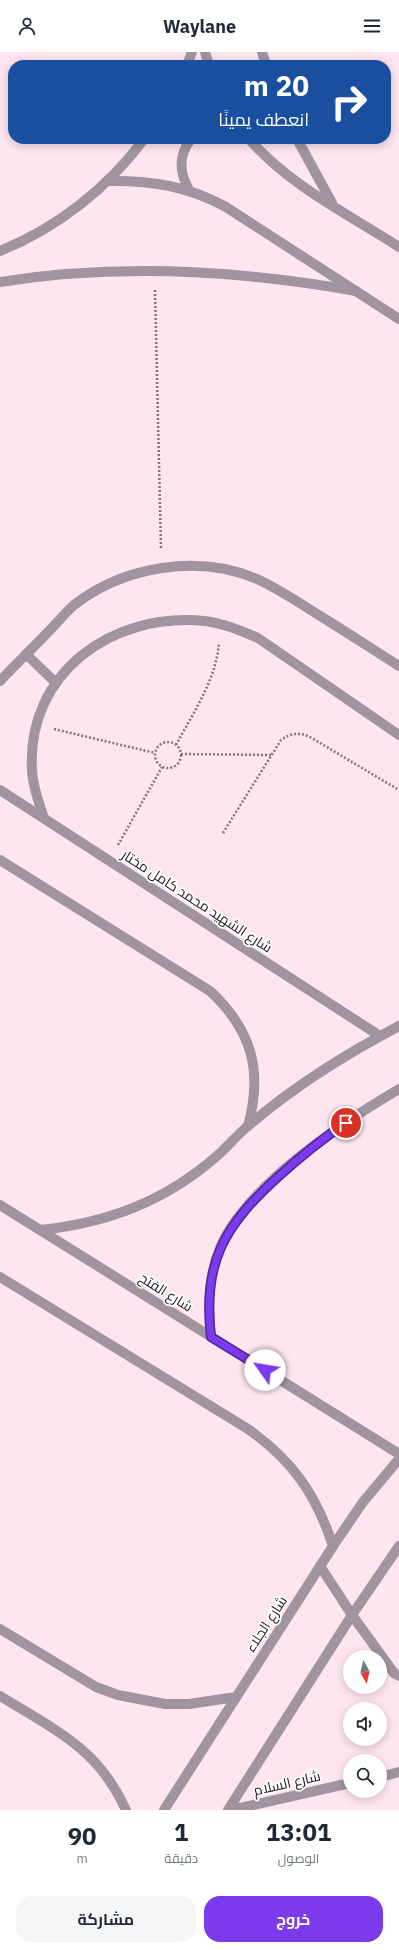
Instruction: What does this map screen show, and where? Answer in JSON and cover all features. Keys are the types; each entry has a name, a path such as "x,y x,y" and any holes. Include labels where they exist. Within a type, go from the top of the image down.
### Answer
{"street":[{"path":"0,251 44,230 77,207 107,181 140,144"},
{"path":"187,144 181,157 181,169 183,180 189,190"},
{"path":"254,144 285,174 399,247"},
{"path":"300,144 333,205"},
{"path":"107,181 149,182 189,190 208,197 399,318"},
{"path":"0,282 59,274 155,270 276,278 356,292"},
{"path":"0,681 73,606 94,592 115,581 138,573 162,568 194,566 226,570 256,579 285,593 399,666"},
{"path":"44,818 36,796 32,772 32,749 36,725 44,703 55,682 74,661 97,644 122,631 149,623 177,620 205,621 232,627 258,638 399,735"},
{"path":"26,654 55,682"},
{"name":"شارع الشهيد محمد كامل مختار","path":"0,790 380,1036"},
{"path":"0,860 210,991 226,1006 239,1023 248,1042 254,1063 256,1084 254,1106 248,1126"},
{"path":"40,1230 72,1227 104,1219 135,1208 164,1194 217,1156 248,1126 306,1082 380,1036 399,1026"},
{"path":"211,1337 209,1291 213,1269 231,1227 244,1209 296,1161 332,1132 399,1089"},
{"name":"شارع الفتح","path":"0,1205 399,1454"},
{"path":"0,1277 248,1429 265,1441 285,1460 307,1488 318,1506 333,1546"},
{"name":"شارع الجلاء","path":"164,1810 333,1546 363,1502 399,1459"},
{"path":"229,1810 352,1615 399,1546"},
{"path":"320,1566 352,1615 394,1673 399,1676"},
{"path":"0,1628 96,1687 118,1695 165,1704 213,1702 236,1697"},
{"path":"0,1696 86,1751 102,1768 116,1788 126,1810"},
{"path":"387,1775 399,1772"},
{"name":"شارع السلام","path":"229,1810 343,1785"}],"path":[{"path":"155,270 162,568"},
{"path":"176,745 207,687 217,653 220,624"},
{"path":"36,725 155,753"},
{"path":"223,833 281,740 287,735 303,734 399,790"},
{"path":"165,742 176,745 181,754 177,764 167,768 157,763 155,753 157,748 165,742"},
{"path":"181,754 272,754"},
{"path":"109,860 162,766"}],"route":[{"path":"265,1370 211,1337 209,1291 213,1269 220,1248 231,1227 244,1209 296,1161 332,1132 346,1123"}]}
